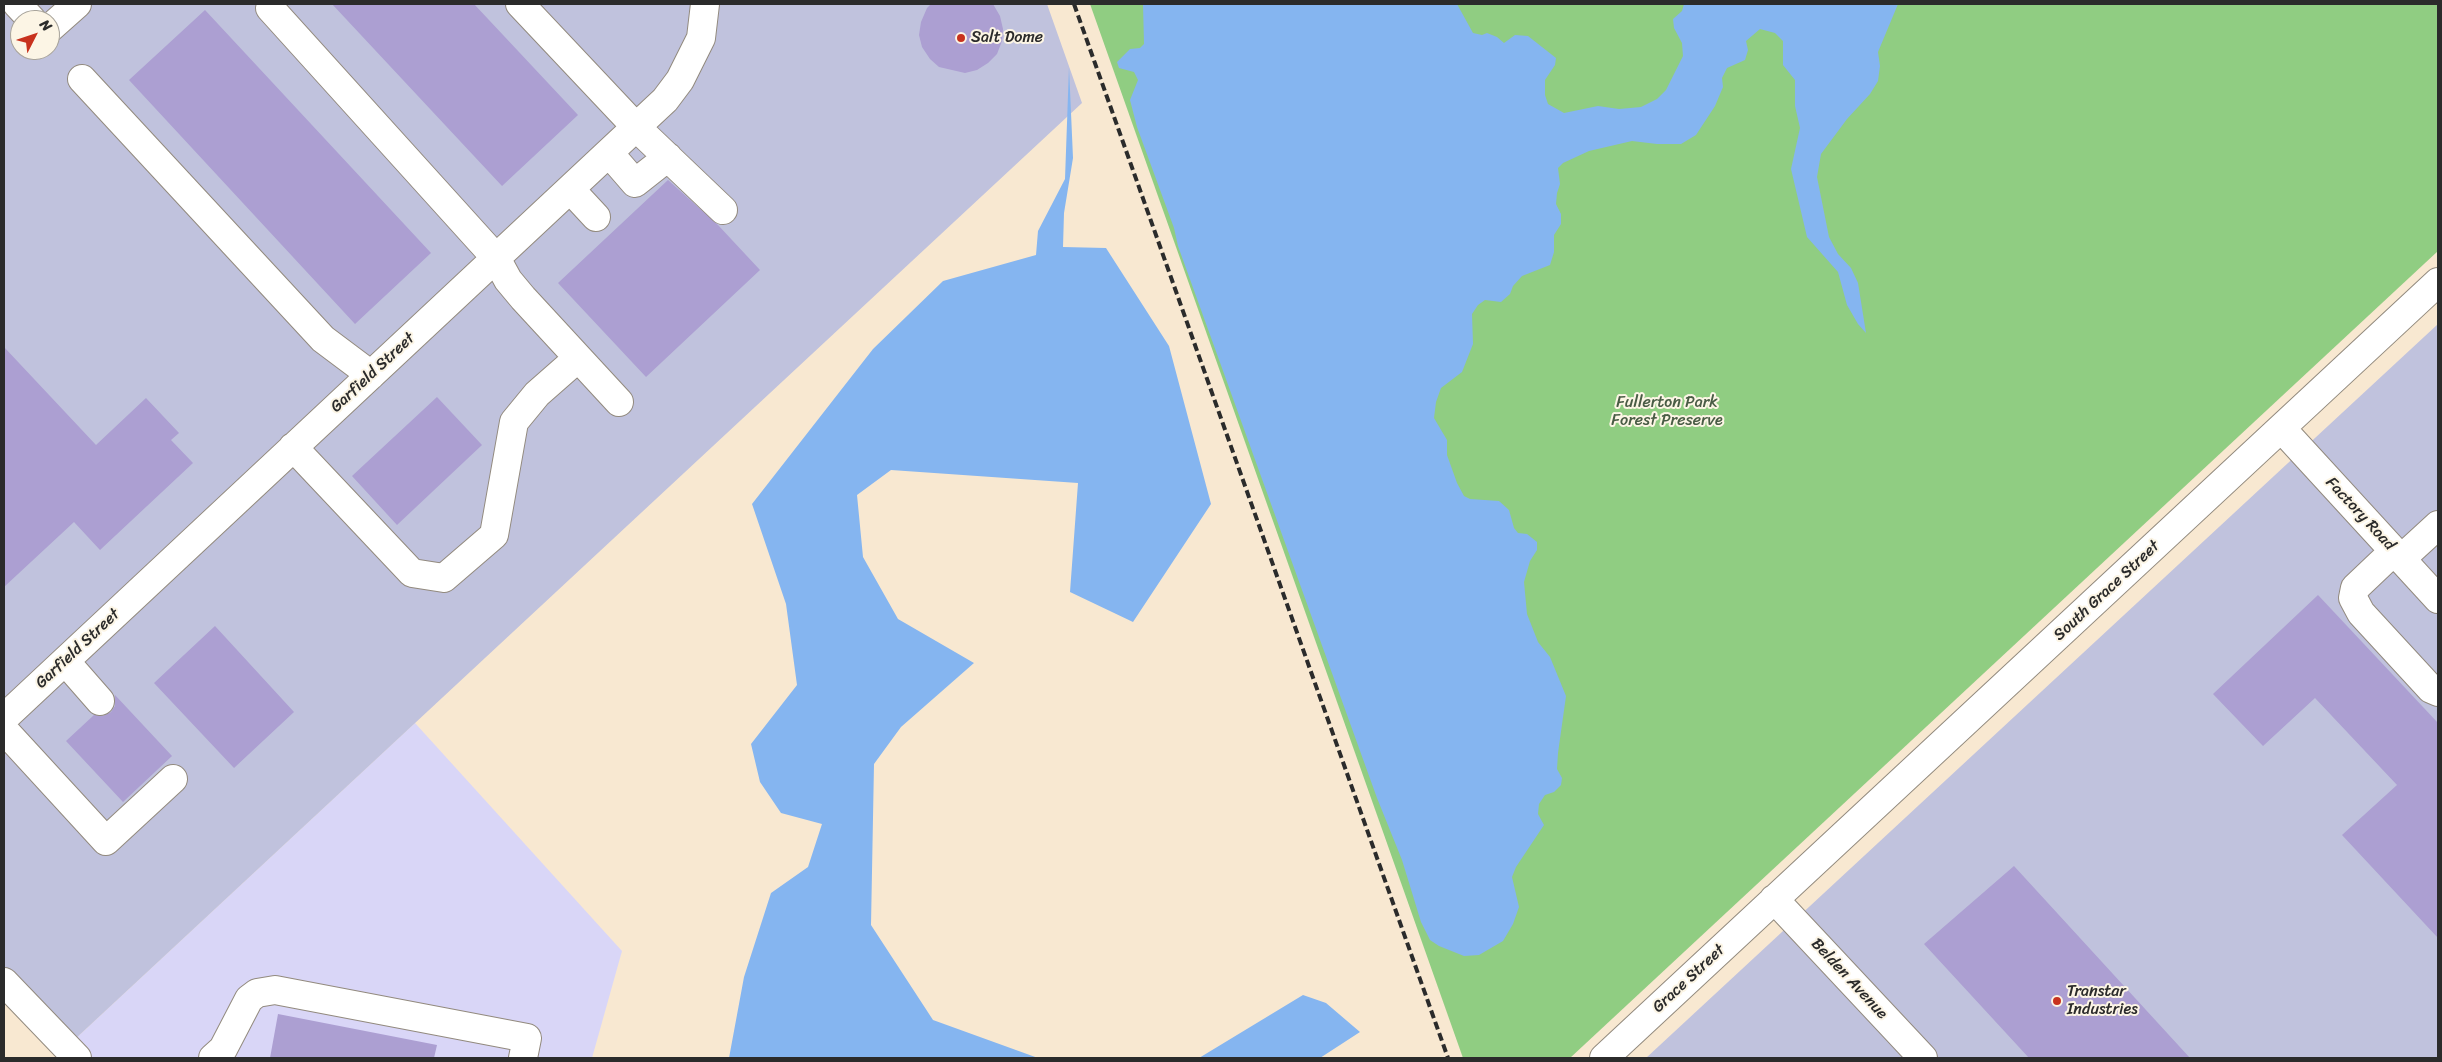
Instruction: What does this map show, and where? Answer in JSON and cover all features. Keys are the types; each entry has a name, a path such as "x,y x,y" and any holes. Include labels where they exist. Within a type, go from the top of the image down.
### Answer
{"street":[{"path":"60,19 77,4"},
{"path":"520,4 636,127 723,210"},
{"name":"Garfield Street","path":"4,718 665,100 688,66 701,38 705,4"},
{"path":"270,8 496,258 508,280 523,298 619,402"},
{"path":"82,78 323,339 371,374"},
{"path":"609,153 635,184 668,157"},
{"path":"570,189 596,217"},
{"name":"South Grace Street","path":"1774,899 2438,282"},
{"path":"294,447 412,573 444,578 494,535 502,480 514,422 537,394 578,358"},
{"name":"Factory Road","path":"2282,429 2398,555 2433,582"},
{"path":"2438,524 2355,588 2353,598 2361,614 2431,689 2438,692"},
{"path":"65,661 100,701"},
{"path":"4,730 106,840 173,779"},
{"name":"Grace Street","path":"1604,1058 1774,899"},
{"name":"Belden Avenue","path":"1774,899 1923,1058"},
{"path":"4,982 77,1058"},
{"path":"213,1058 223,1049 249,999 257,993 275,990 527,1038 523,1058"}],"shaded area":[{"path":"4,4 1047,4 1082,103 73,1041 4,966"},
{"path":"2438,324 2438,1058 1646,1058"},
{"path":"415,723 622,951 592,1058 89,1058 73,1041"}],"green space":[{"name":"Fullerton Park Forest Preserve","path":"1090,4 2438,4 2438,251 1570,1058 1463,1058"}],"water":[{"path":"1143,4 1457,4 1473,33 1482,35 1487,33 1497,37 1504,43 1515,35 1528,36 1556,58 1555,65 1545,80 1545,95 1548,104 1564,113 1598,106 1619,109 1641,107 1657,99 1666,90 1683,56 1682,43 1674,28 1673,19 1682,11 1684,4 1898,4 1878,52 1880,66 1878,81 1870,94 1847,119 1821,154 1817,177 1829,237 1838,254 1851,268 1858,283 1866,333 1858,324 1847,305 1838,272 1807,237 1791,169 1800,128 1795,106 1795,80 1783,65 1783,41 1775,33 1760,29 1746,41 1748,50 1745,60 1727,68 1722,78 1723,87 1715,106 1696,135 1681,144 1632,141 1589,151 1563,163 1558,168 1560,184 1556,204 1561,214 1561,224 1554,235 1554,252 1550,265 1522,276 1513,286 1510,294 1501,302 1485,300 1478,305 1472,314 1473,344 1462,372 1441,388 1436,402 1434,418 1447,440 1447,455 1464,496 1470,499 1499,501 1509,510 1514,528 1518,533 1527,534 1537,542 1537,550 1530,561 1524,582 1527,614 1538,642 1550,657 1566,696 1557,769 1562,778 1561,785 1554,792 1545,795 1539,804 1538,814 1544,825 1516,867 1512,877 1519,907 1513,924 1503,941 1479,955 1464,956 1439,946 1430,940 1421,922 1402,860 1377,798 1178,246 1174,228 1137,127 1130,100 1138,80 1134,72 1119,68 1117,62 1130,49 1140,48 1144,44"},
{"path":"1069,67 1073,158 1064,213 1063,247 1106,248 1169,346 1211,504 1133,622 1070,592 1078,483 891,470 857,495 863,557 898,619 974,663 901,727 874,764 871,925 933,1020 1038,1058 729,1058 744,977 771,893 808,867 822,824 781,813 760,782 751,744 797,685 786,604 752,504 873,349 943,281 1036,255 1038,231 1065,179"},
{"path":"1303,995 1326,1003 1360,1032 1320,1058 1199,1058"}],"building":[{"path":"332,4 474,4 578,115 502,186"},
{"name":"Salt Dome","path":"931,4 993,4 1000,16 1003,29 1002,41 997,54 977,70 965,73 939,67 930,59 922,47 919,35 921,22 927,8"},
{"path":"205,10 431,253 355,324 129,80"},
{"path":"668,180 718,225 760,270 646,377 558,283"},
{"path":"4,347 96,445 146,398 179,433 171,440 193,463 100,550 74,522 4,587"},
{"path":"437,397 482,445 397,525 352,476"},
{"path":"2318,595 2438,723 2438,938 2342,835 2397,785 2315,698 2263,746 2213,694"},
{"path":"215,626 294,712 234,768 154,683"},
{"path":"115,695 172,756 123,802 66,741 94,715 103,716 111,712 115,706"},
{"name":"Transtar Industries","path":"2014,866 2190,1058 2029,1058 1924,944"},
{"path":"278,1014 437,1045 434,1058 270,1058"}],"railway":[{"path":"1074,4 1448,1058"}],"place":[{"name":"Salt Dome","path":"961,38"},
{"name":"Transtar Industries","path":"2057,1001"}]}
